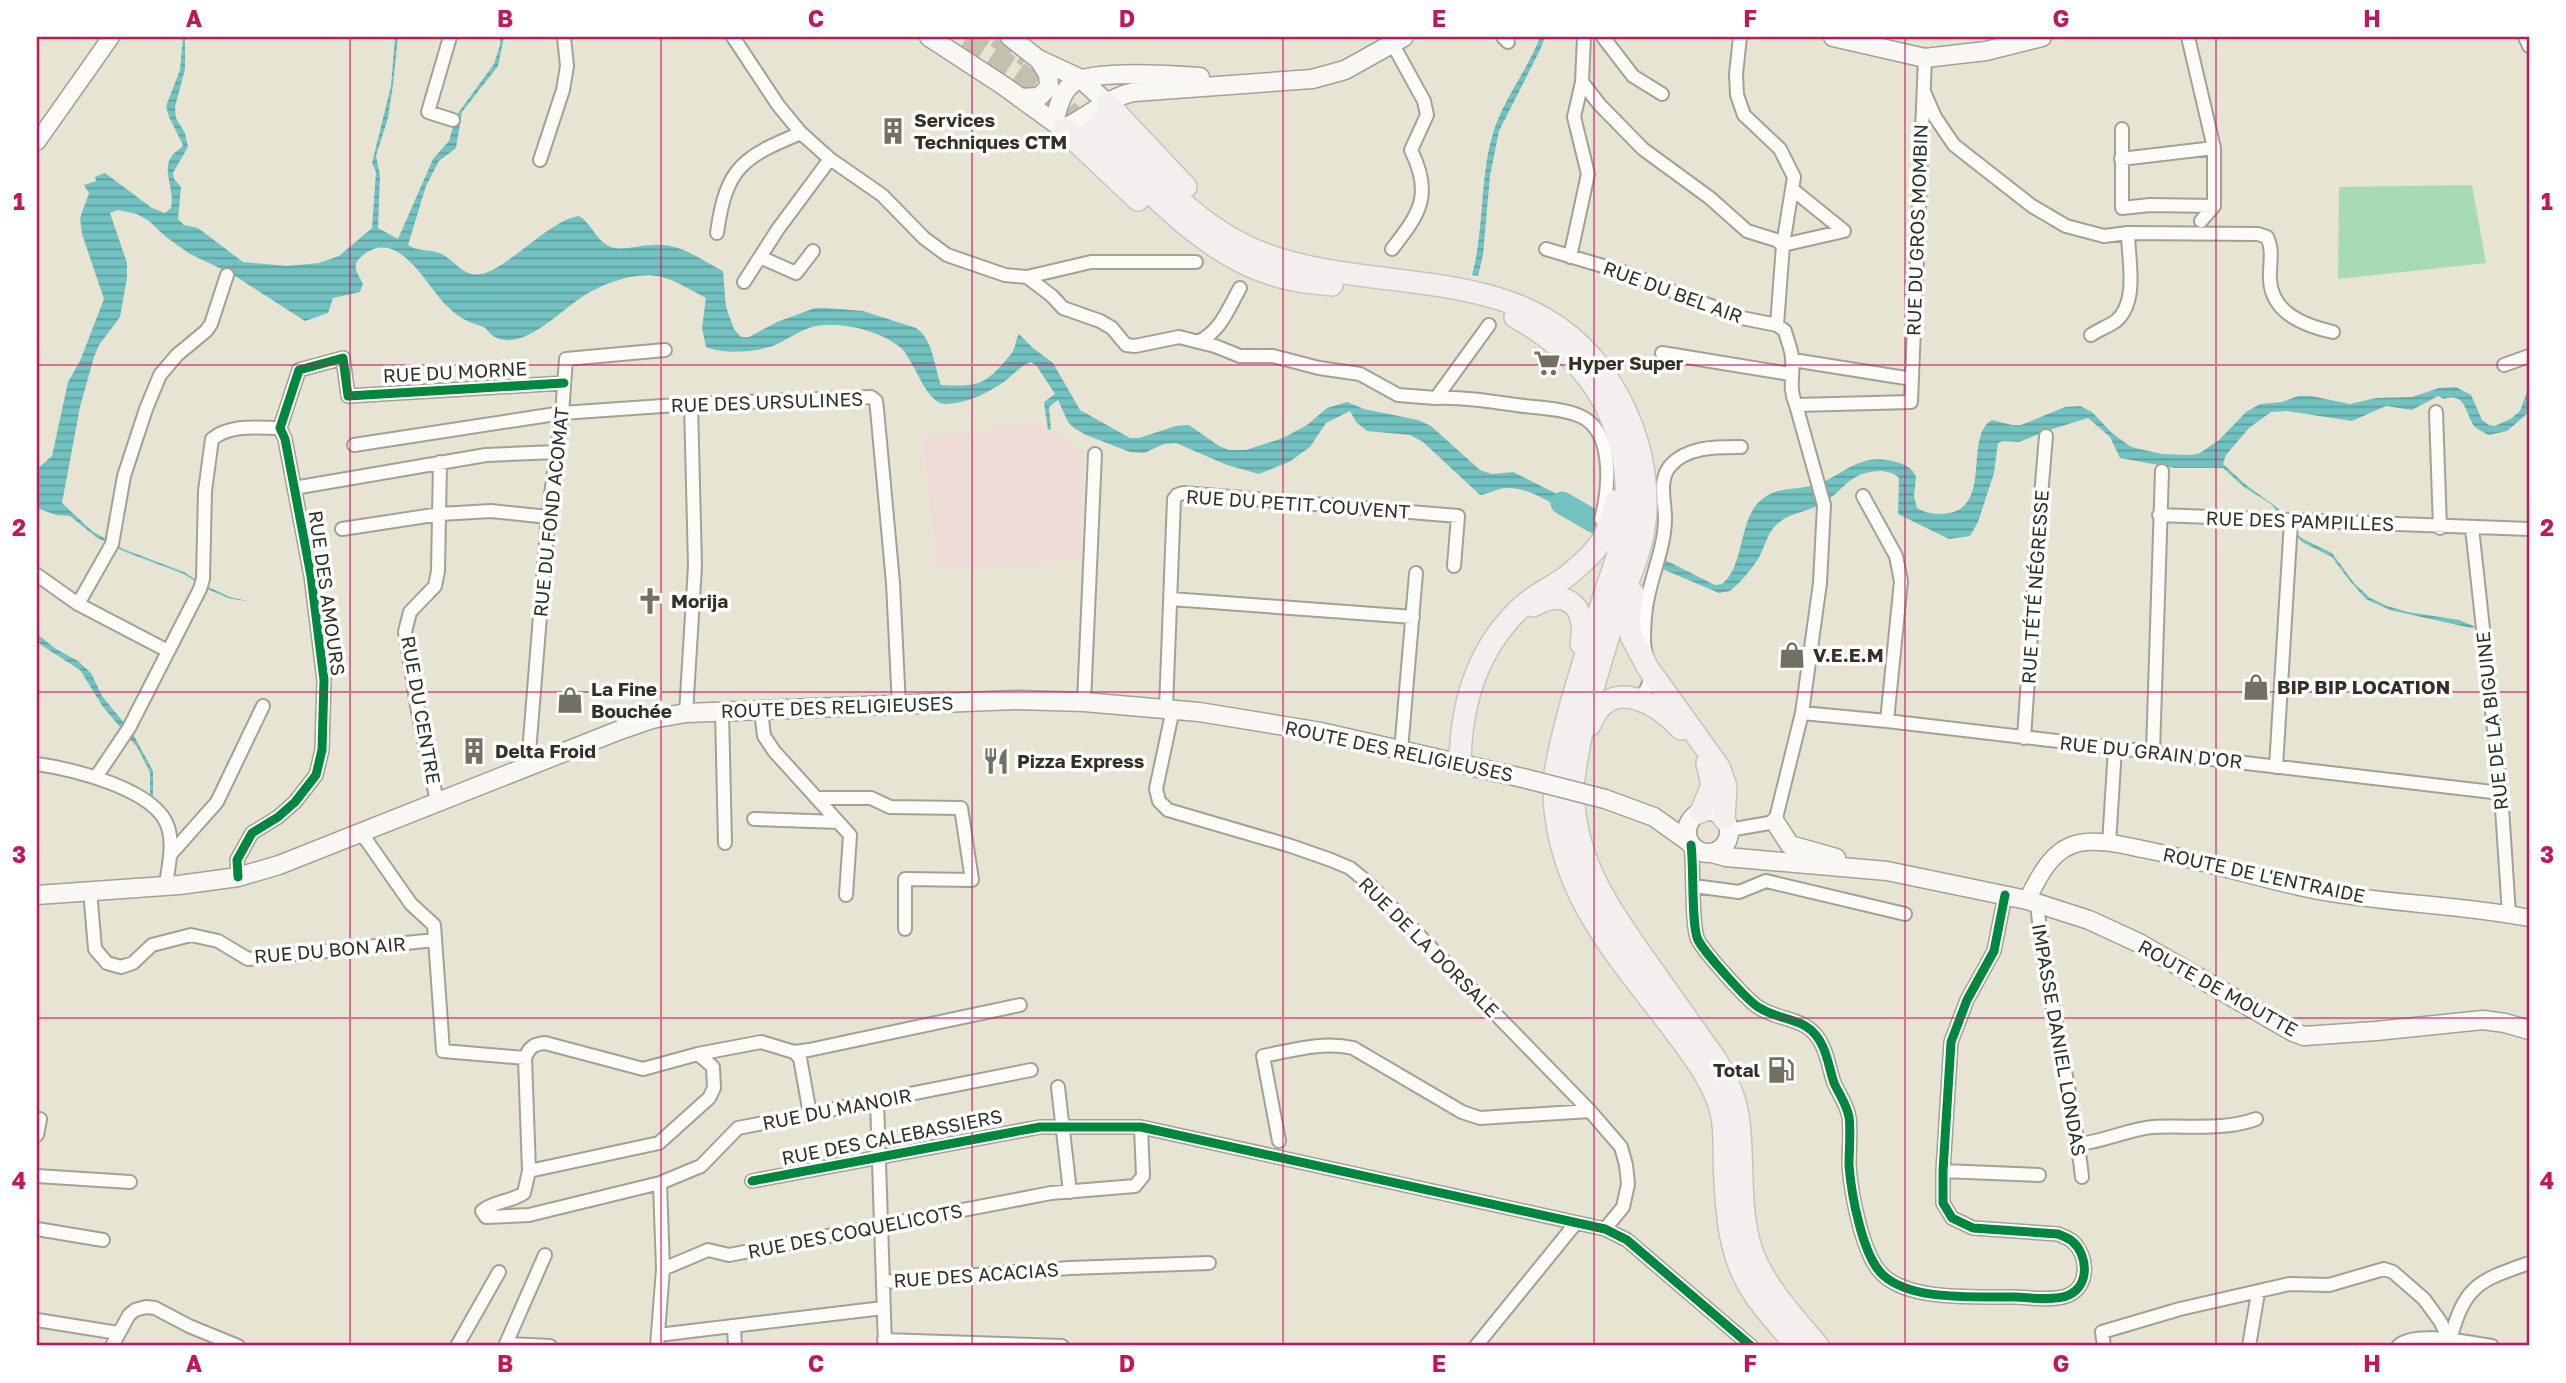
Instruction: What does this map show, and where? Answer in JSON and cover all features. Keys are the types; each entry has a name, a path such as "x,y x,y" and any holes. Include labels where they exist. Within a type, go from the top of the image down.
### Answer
{"highway":[{"path":"1098,119 1132,176 1193,231 1250,267"},
{"path":"1098,119 1189,189 1235,229 1269,249 1310,268 1440,285 1494,296 1527,308 1570,336 1604,372 1629,416 1643,467 1643,539 1629,620 1631,636 1648,668 1719,767 1726,787 1727,826"},
{"path":"1058,126 1155,216 1218,256 1274,276 1477,305 1516,317 1567,353 1593,382 1613,420 1625,465 1625,524 1568,716"},
{"path":"1562,599 1587,559 1607,535 1625,465"},
{"path":"1569,770 1612,625 1643,539"},
{"path":"1460,763 1463,732 1476,673 1486,649 1507,621 1526,603 1563,579 1587,559"},
{"path":"1507,621 1549,599 1562,599 1573,603 1581,613 1583,632 1568,716 1569,770"},
{"path":"1569,770 1598,709 1616,698 1636,698 1662,711 1678,726 1707,764 1712,785 1698,813"},
{"path":"1796,1346 1756,1297 1733,1248 1727,1220 1724,1127 1718,1102 1704,1073 1608,942 1583,903 1563,859 1555,818 1564,801 1592,878 1608,908 1717,1060 1731,1088 1738,1112 1746,1227 1754,1255 1769,1283 1818,1346"}],"main road":[{"path":"929,37 1058,126 1098,119 1118,96 1141,91 1330,76 1398,40"},
{"path":"1010,37 1038,59 1081,79 1098,119"},
{"path":"1010,37 1035,52 1064,64 1120,75"},
{"path":"1833,37 1925,58 1986,51 2042,37"},
{"path":"1020,98 1039,97 1049,86 1048,74 1038,59"},
{"path":"1058,126 1063,95 1081,79 1120,75 1188,76 1267,82"},
{"name":"ROUTE DES RELIGIEUSES","path":"37,895 166,886 238,877 279,865 528,765 652,719 686,713 722,711 1016,700 1169,709 1321,732 1605,799 1654,817 1699,848 1726,858 1887,871 2032,901"},
{"path":"1727,826 1722,848 1699,848 1687,825 1698,813 1714,811 1727,826 1734,842 1756,859"},
{"name":"ROUTE DES RELIGIEUSES","path":"1654,817 1698,813"},
{"path":"1766,823 1790,845 1887,871"},
{"name":"ROUTE DE MOUTTE","path":"2032,901 2089,920 2139,943 2304,1036 2483,1020 2529,1030"}],"street":[{"path":"37,142 111,37"},
{"path":"450,37 428,112 453,120"},
{"path":"540,160 563,90 567,66 564,37"},
{"path":"733,37 778,105 801,133 830,159 882,195 929,242 947,255 1005,275 1027,277 1091,262 1196,262"},
{"path":"1570,257 1588,174 1574,117 1582,82 1584,37"},
{"path":"1603,37 1633,76 1662,94"},
{"path":"1727,826 1766,823 1802,713 1820,583 1825,520 1824,505 1791,395 1790,374 1793,360 1785,331 1777,325 1783,245 1794,177 1780,149 1744,115 1737,95 1740,37"},
{"path":"2189,37 2214,148 2214,206 2202,220"},
{"path":"2525,37 2529,46"},
{"path":"1392,249 1411,225 1423,196 1423,182 1411,150 1427,115 1424,101 1398,40"},
{"name":"RUE DU GROS MOMBIN","path":"1796,405 1911,402 1925,58"},
{"path":"1582,82 1599,104 1643,149 1701,191 1747,231 1776,240 1783,245 1844,231 1792,189"},
{"path":"1922,89 1935,117 1954,145 2032,206 2066,226 2105,236 2128,233 2258,234 2267,237 2271,245 2270,281 2277,303 2307,326 2333,332"},
{"path":"2122,129 2122,208 2150,205 2214,206"},
{"path":"717,233 721,201 738,170 761,150 801,133"},
{"path":"2121,159 2214,148"},
{"path":"744,282 778,229 830,159"},
{"path":"2091,335 2117,320 2125,307 2131,287 2128,233"},
{"name":"RUE DU BEL AIR","path":"1546,249 1623,272 1742,318 1777,325"},
{"path":"760,257 796,273 813,251"},
{"path":"78,604 112,544 124,476 160,375 177,355 211,324 227,275"},
{"path":"1027,277 1063,308 1112,328 1126,345 1135,346 1179,337 1240,355 1273,356 1319,368 1360,374 1398,396 1461,397 1556,410 1581,417 1592,426 1602,442 1607,464 1607,486 1598,528 1587,559"},
{"path":"1198,342 1219,327 1240,288"},
{"path":"1436,398 1489,325"},
{"name":"RUE DU FOND ACOMAT","path":"528,765 548,517 562,413 566,359 665,350"},
{"path":"1662,353 1790,374"},
{"path":"2504,365 2529,356"},
{"name":"RUE DU MORNE","path":"280,428 299,370 343,358 348,396 564,383"},
{"path":"1793,360 1912,379"},
{"name":"RUE DES URSULINES","path":"354,445 562,413 691,404 872,397 876,401 893,583 899,706"},
{"path":"686,713 695,566 691,404"},
{"path":"2436,412 2440,528"},
{"path":"96,777 129,728 203,579 205,491 212,439 237,427 280,428"},
{"name":"RUE DES AMOURS","path":"238,877 237,860 251,833 278,817 295,802 316,775 322,750 324,680 311,576 285,439 280,428"},
{"name":"RUE TÉTÉ NÉGRESSE","path":"2024,738 2046,436"},
{"path":"1636,698 1647,689 1650,679 1644,642 1647,599 1663,539 1663,482 1667,471 1682,457 1708,447 1741,447"},
{"path":"294,488 486,455 556,452"},
{"path":"1084,702 1096,454"},
{"name":"RUE DU CENTRE","path":"437,802 405,632 410,612 435,586 439,571 440,462"},
{"path":"2153,752 2162,471"},
{"name":"RUE DU PETIT COUVENT","path":"1169,709 1174,499 1177,495 1183,493 1458,516 1454,566"},
{"path":"1863,496 1896,556 1901,581 1887,721"},
{"path":"342,529 440,514 491,511 548,517"},
{"name":"RUE DES PAMPILLES","path":"2159,515 2529,530"},
{"path":"2276,766 2291,521"},
{"name":"RUE DE LA BIGUINE","path":"2472,528 2501,793 2510,914"},
{"path":"1401,751 1416,573"},
{"path":"38,579 78,604 168,651"},
{"path":"1171,599 1413,617"},
{"path":"169,855 217,802 264,706"},
{"name":"RUE DE LA DORSALE","path":"1169,709 1156,789 1159,801 1168,810 1291,846 1350,868 1367,882 1590,1111 1621,1147 1628,1184 1623,1207 1605,1229"},
{"path":"761,710 764,736 774,751 850,835 846,895"},
{"path":"722,711 724,843"},
{"name":"RUE DU GRAIN D'OR","path":"1802,713 2501,793"},
{"path":"2109,844 2115,748"},
{"path":"39,761 96,777 148,801 167,824 171,841 166,886"},
{"path":"816,798 871,798 890,807 961,807 972,880 905,879 905,929"},
{"path":"754,819 838,822"},
{"path":"359,833 411,904 434,925 443,1051 525,1058"},
{"name":"ROUTE DE L'ENTRAIDE","path":"2032,901 2040,874 2062,850 2084,842 2161,852 2313,890 2529,918"},
{"path":"1699,848 1694,886 1697,939 1721,969 1758,1007 1803,1024 1814,1032 1824,1048 1834,1082 1849,1116 1850,1169 1854,1199 1873,1264 1880,1273 1890,1281 1911,1290 1938,1294 2041,1298 2067,1296 2077,1289 2083,1278 2085,1263 2071,1240 2058,1234 1973,1228 1952,1218 1944,1203 1943,1171 1951,1042 1967,1000 1994,951 2005,895"},
{"path":"1694,886 1739,892 1766,881 1905,914"},
{"name":"RUE DU BON AIR","path":"90,890 95,949 107,963 121,967 134,963 152,945 191,935 218,941 248,959 435,940"},
{"name":"IMPASSE DANIEL LONDAS","path":"2032,901 2071,1094 2082,1177"},
{"path":"794,1052 1020,1005"},
{"path":"698,1054 713,1067 714,1088 709,1098 659,1143 528,1171 525,1058 529,1048 537,1044 545,1043 643,1069 698,1054 761,1042 794,1052 800,1058 810,1114"},
{"path":"1279,1141 1264,1056 1313,1046 1336,1044 1353,1048 1462,1112 1480,1118 1590,1111"},
{"name":"RUE DU MANOIR","path":"528,1171 524,1193 515,1199 488,1206 482,1211 486,1217 529,1215 660,1183 701,1166 738,1128 1031,1070"},
{"path":"1058,1087 1070,1192"},
{"path":"877,1101 885,1343 1062,1346"},
{"path":"37,1135 40,1119"},
{"path":"2078,1144 2092,1143 2150,1127 2239,1125 2256,1119"},
{"name":"RUE DES CALEBASSIERS","path":"751,1181 1040,1127 1141,1127 1605,1229 1627,1240 1751,1346"},
{"name":"RUE DES COQUELICOTS","path":"663,1269 708,1250 729,1255 1051,1193 1135,1186 1143,1176 1141,1127"},
{"path":"1943,1171 2039,1175"},
{"path":"37,1176 130,1182"},
{"path":"660,1183 663,1269 658,1341 734,1326 883,1308"},
{"path":"1476,1346 1576,1223"},
{"path":"37,1229 103,1240"},
{"path":"545,1255 505,1345 550,1346"},
{"name":"RUE DES ACACIAS","path":"883,1282 1070,1268 1209,1263"},
{"path":"2450,1340 2462,1303 2473,1291 2489,1277 2529,1263"},
{"path":"2104,1346 2102,1332 2180,1308 2258,1293 2289,1284 2329,1285 2384,1269 2393,1272 2424,1300 2450,1340"},
{"path":"457,1346 499,1272"},
{"path":"2249,1346 2258,1293"},
{"path":"112,1346 129,1315 145,1307 155,1308 189,1326 238,1346"},
{"path":"37,1320 118,1334"},
{"path":"734,1326 735,1346"},
{"path":"2398,1346 2405,1340 2450,1340 2492,1346"}],"shaded area":[{"path":"1043,423 1084,452 1081,560 937,569 922,438"}],"green space":[{"path":"2472,185 2486,263 2338,279 2339,187"}],"water":[{"path":"183,37 185,69 175,107 176,118 185,133 188,147 173,173 174,179 181,187 178,219 184,225 198,228 243,262 287,266 319,263 339,256 372,228 376,172 372,163 391,86 395,37 398,37 388,118 376,156 380,175 378,228 398,239 433,159 449,141 456,116 494,64 500,37 504,37 498,66 462,112 456,148 439,161 426,186 408,245 443,255 466,272 482,274 495,268 552,228 579,216 599,239 609,246 619,248 663,245 690,253 723,271 726,307 734,329 741,337 749,337 777,322 815,308 863,311 916,328 930,346 941,385 954,386 973,384 988,378 1013,352 1019,334 1053,363 1080,410 1130,438 1189,425 1229,450 1246,450 1283,438 1307,425 1327,408 1347,402 1364,409 1418,420 1431,426 1480,470 1492,474 1513,472 1582,503 1589,512 1586,526 1549,501 1518,489 1500,489 1480,495 1423,442 1410,435 1367,431 1356,422 1350,411 1326,423 1310,447 1289,462 1259,474 1227,465 1176,443 1164,444 1144,453 1130,452 1074,428 1068,422 1058,400 1049,407 1051,429 1048,430 1044,402 1055,394 1036,365 1031,362 985,393 962,402 946,404 932,398 901,348 876,333 856,328 819,325 761,349 732,352 706,347 702,328 706,298 662,277 643,275 603,286 585,295 532,333 508,340 495,337 484,327 454,312 400,254 388,248 375,249 356,263 356,270 363,284 360,292 333,298 328,313 305,321 232,274 190,254 149,221 137,214 118,210 110,213 127,263 120,317 99,345 94,357 80,407 62,503 92,531 123,549 184,572 230,597 251,602 228,598 205,588 184,574 123,551 96,537 70,516 56,515 37,508 37,469 52,456 68,382 80,361 104,299 82,234 80,218 89,193 84,185 96,181 95,177 105,173 152,208 165,213 171,208 169,162 183,145 166,106 180,70"},
{"path":"1540,37 1545,37 1540,50 1499,131 1490,176 1483,255 1478,276 1472,275 1479,239 1486,166 1494,130"},
{"path":"2529,386 2529,412 2507,431 2489,435 2474,426 2464,405 2457,398 2444,399 2438,396 2412,410 2386,406 2352,421 2287,411 2271,412 2249,428 2226,455 2223,464 2279,509 2301,538 2332,553 2354,583 2370,598 2408,612 2459,620 2476,627 2390,610 2366,599 2332,557 2302,542 2271,504 2244,487 2223,468 2175,468 2120,458 2110,437 2088,418 2019,442 1998,443 1994,473 1978,522 1970,536 1949,539 1898,514 1899,478 1879,471 1859,475 1820,505 1780,521 1770,533 1755,563 1730,591 1719,593 1660,568 1663,559 1715,585 1722,584 1734,567 1748,520 1765,497 1786,489 1815,485 1862,462 1872,460 1896,462 1911,469 1916,477 1914,496 1917,508 1940,514 1962,508 1970,498 1974,484 1984,428 1992,420 2021,425 2065,407 2080,406 2092,412 2112,433 2131,447 2162,454 2192,455 2200,453 2219,440 2246,412 2260,404 2282,402 2298,396 2350,404 2376,398 2412,397 2439,388 2456,387 2471,395 2482,420 2495,426 2520,411"},
{"path":"37,634 78,661 91,673 102,696 133,734 153,771 153,801 150,799 150,772 137,747 103,707 80,670 41,645 37,641"}],"waterway":[{"path":"1562,503 1595,522"}],"tunnel":[{"path":"967,37 1054,96 1089,132"},
{"path":"996,37 1027,57"}],"cycle path":[{"path":"238,877 237,860 252,833 278,817 295,802 316,775 322,750 324,680 311,576 285,439 280,428 299,370 343,358 348,396 564,383"},
{"path":"1691,845 1694,922 1698,940 1752,1002 1767,1012 1803,1024 1823,1047 1834,1083 1848,1113 1849,1165 1859,1223 1869,1254 1883,1275 1895,1284 1928,1294 2057,1298 2076,1290 2083,1277 2084,1262 2072,1241 2058,1234 1973,1228 1952,1218 1943,1203 1951,1042 1967,1000 1994,951 2005,895"},
{"path":"752,1181 1040,1127 1141,1127 1605,1229 1627,1240 1751,1346"}],"place":[{"name":"Services Techniques CTM","path":"893,131"},
{"name":"Hyper Super","path":"1547,363"},
{"name":"Morija","path":"650,601"},
{"name":"V.E.E.M","path":"1792,655"},
{"name":"BIP BIP LOCATION","path":"2256,687"},
{"name":"La Fine Bouchée","path":"570,700"},
{"name":"Delta Froid","path":"474,751"},
{"name":"Pizza Express","path":"996,761"},
{"name":"Total","path":"1781,1070"}]}
